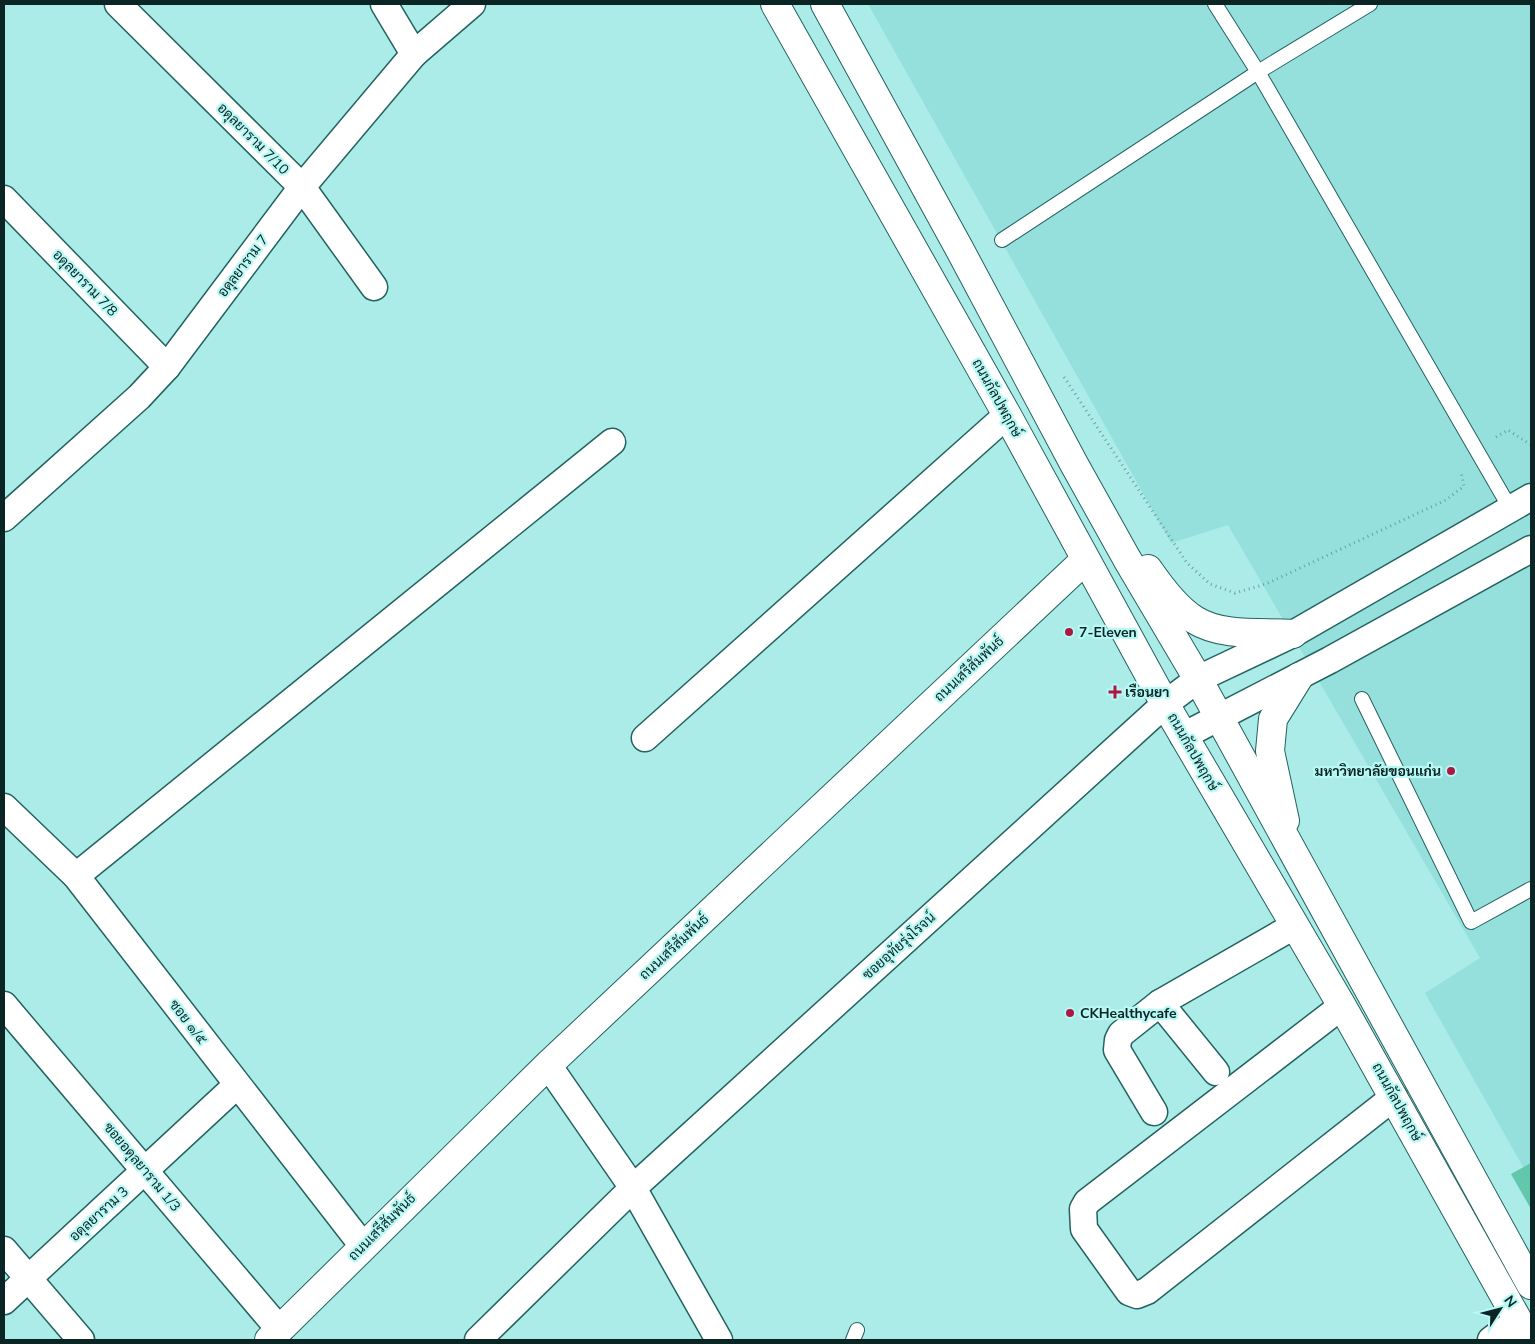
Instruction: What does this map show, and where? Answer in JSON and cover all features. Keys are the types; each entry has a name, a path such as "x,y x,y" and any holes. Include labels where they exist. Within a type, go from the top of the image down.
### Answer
{"main road":[{"name":"ถนนกัลปพฤกษ์","path":"775,4 1007,415 1183,736 1394,1096 1524,1330"},
{"path":"824,4 960,250 1074,464 1127,559 1198,679 1531,1286"},
{"path":"1074,464 1160,586 1195,620 1224,631 1293,634"},
{"name":"ถนนเสรีสัมพันธ์","path":"274,1335 548,1065 1085,560"},
{"path":"1290,845 1270,751 1273,719 1299,677"}],"street":[{"name":"อดุลยาราม 7/10","path":"118,4 302,187 374,287"},
{"path":"384,4 414,54"},
{"name":"อดุลยาราม 7","path":"6,510 140,397 167,368 302,187 414,54 472,4"},
{"name":"อดุลยาราม 7/8","path":"4,199 167,368"},
{"path":"646,738 1007,415"},
{"path":"76,876 612,442"},
{"name":"ซอยอุทัยรุ่งโรจน์","path":"478,1340 633,1188 1165,704 1198,679 1293,634 1520,502"},
{"path":"1183,736 1299,677 1531,549"},
{"name":"ซอย ๑/๕","path":"9,821 76,876 363,1246"},
{"path":"1154,1112 1117,1050 1121,1034 1160,1003 1294,926"},
{"path":"1160,1003 1216,1072"},
{"name":"ซอยอดุลยาราม 1/3","path":"4,1005 145,1171 274,1335"},
{"path":"1342,1006 1087,1202 1083,1209 1084,1229 1129,1292 1137,1295 1147,1291 1394,1096"},
{"path":"548,1065 633,1188 719,1340"},
{"name":"อดุลยาราม 3","path":"4,1301 237,1086"},
{"path":"4,1250 81,1340"},
{"path":"1491,1340 1524,1330"}],"lane":[{"path":"1215,4 1258,72 1475,448 1520,502"},
{"path":"1002,240 1258,72 1370,4"},
{"path":"1362,699 1471,922 1531,889"}],"path":[{"path":"1062,376 1187,563 1210,584 1235,593 1266,584 1446,500 1464,486 1459,458 1508,430 1531,445"}],"shaded area":[{"name":"มหาวิทยาลัยขอนแก่น","path":"868,4 1531,4 1531,1181 1425,993 1480,958 1228,525 1171,543"}],"building":[{"path":"1531,1163 1531,1209 1511,1174"}],"place":[{"name":"7-Eleven","path":"1069,632"},
{"name":"เรือนยา","path":"1115,692"},
{"name":"มหาวิทยาลัยขอนแก่น","path":"1451,771"},
{"name":"CKHealthycafe","path":"1070,1013"}]}
